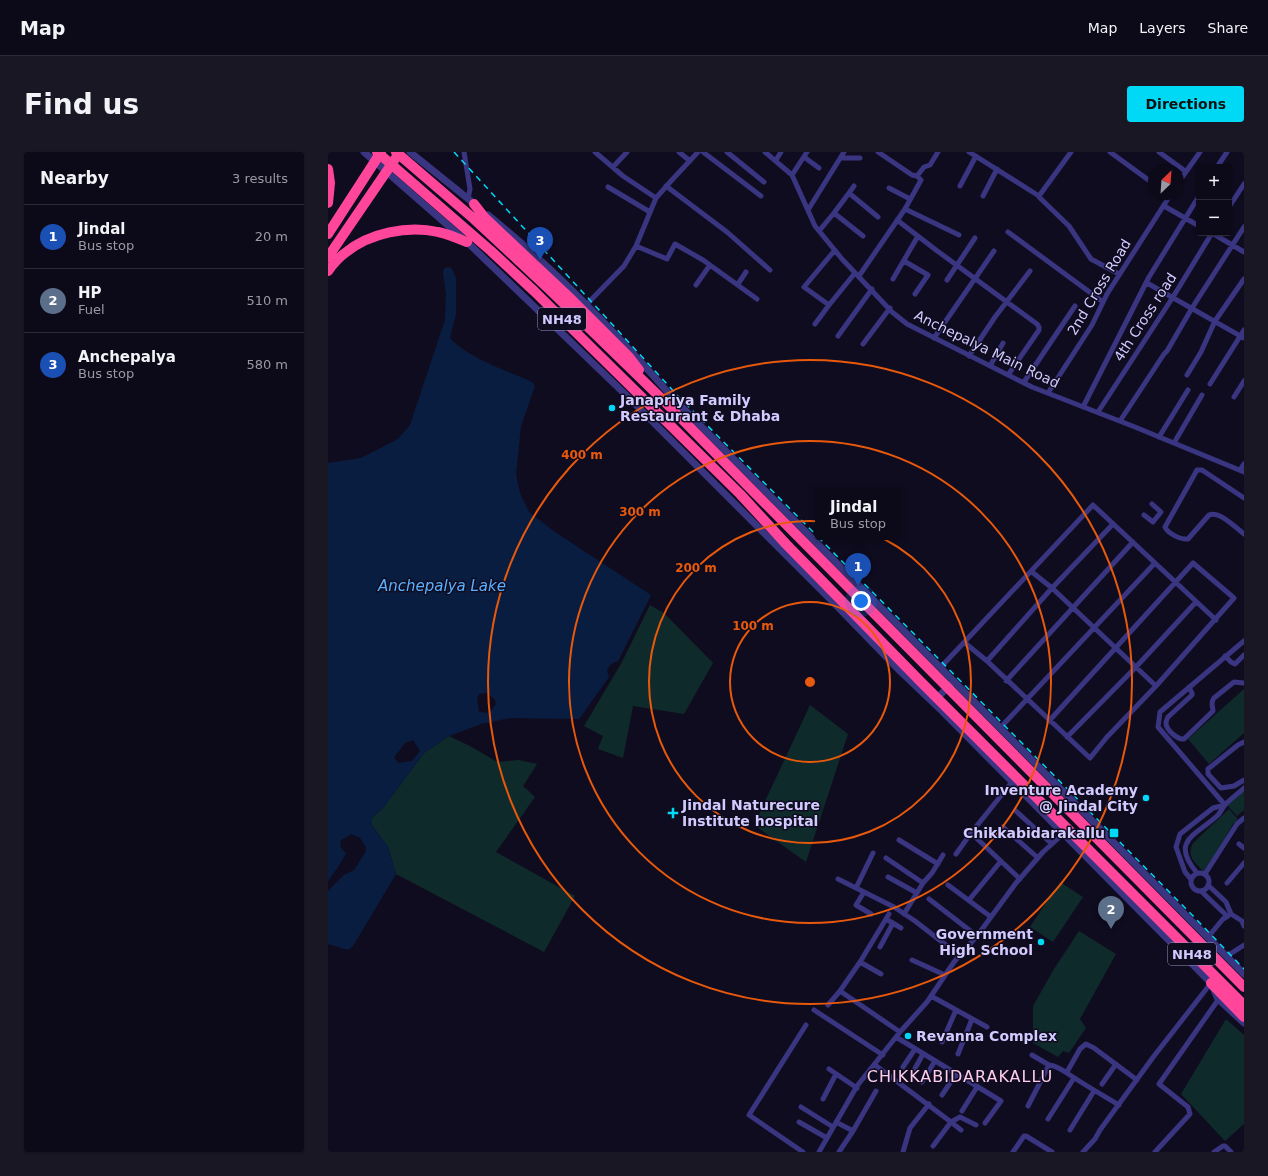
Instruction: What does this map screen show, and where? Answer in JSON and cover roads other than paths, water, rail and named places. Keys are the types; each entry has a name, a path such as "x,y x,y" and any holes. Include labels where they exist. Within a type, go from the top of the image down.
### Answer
{"highway":[{"name":"NH48","path":"377,152 491,251 534,291 740,494 786,544 925,686 1244,1005"},
{"path":"328,234 381,152"},
{"path":"328,257 398,152"},
{"name":"NH48","path":"398,152 474,219 549,289 664,401 1244,987"},
{"path":"328,169 330,183 328,203"},
{"path":"471,201 485,218 536,265 629,357 664,401"},
{"path":"328,271 345,252 358,244 382,234 410,230 424,230 436,232 467,242"},
{"path":"1211,983 1244,1017"}],"street":[{"path":"364,152 467,242 632,400 1211,983 1218,1000 1244,1023"},
{"path":"412,152 540,260 586,305 673,398 1244,974"},
{"path":"464,152 471,201"},
{"path":"595,152 623,176 656,198"},
{"path":"614,167 626,152"},
{"path":"679,152 690,161"},
{"path":"586,305 624,266 636,246 656,198 698,152"},
{"path":"703,152 761,196"},
{"path":"727,152 764,182"},
{"name":"Anchepalya Main Road","path":"765,152 792,174 815,226 819,231 857,274 907,324 969,356 1048,393 1242,471"},
{"path":"776,160 781,152"},
{"path":"808,210 844,152"},
{"path":"815,324 829,305 857,274 897,220 905,209 921,180 878,152"},
{"path":"917,176 924,167 930,165 938,152"},
{"path":"969,152 1039,196 1069,226 1091,259 1119,274"},
{"path":"1039,196 1071,152"},
{"path":"1110,152 1148,180"},
{"path":"1159,152 1185,171 1200,152"},
{"path":"1219,164 1227,152"},
{"path":"792,174 805,154 819,168"},
{"path":"960,186 976,156"},
{"path":"841,158 860,158"},
{"path":"983,196 997,169"},
{"path":"1232,202 1244,184"},
{"path":"666,186 727,232 770,270"},
{"path":"819,231 854,186"},
{"path":"608,187 650,212"},
{"path":"889,188 910,199"},
{"path":"849,193 878,217"},
{"name":"2nd Cross Road","path":"1048,393 1092,324 1119,274 1168,200"},
{"path":"1083,406 1149,277 1196,200"},
{"path":"1164,206 1196,224"},
{"path":"905,209 960,235"},
{"path":"834,213 863,236"},
{"path":"897,220 1037,324 1039,327 1008,375"},
{"path":"1120,421 1167,351 1192,308 1244,227"},
{"path":"1008,232 1103,302"},
{"path":"893,279 918,236"},
{"name":"4th Cross road","path":"1098,412 1173,297 1210,236"},
{"path":"1217,236 1244,252"},
{"path":"947,280 975,238"},
{"path":"636,246 667,259 675,244 710,265 757,299"},
{"path":"829,305 804,287 835,250"},
{"path":"934,338 994,250"},
{"path":"904,261 928,275 915,294"},
{"path":"696,285 710,265"},
{"path":"969,356 1030,271"},
{"path":"738,284 746,272"},
{"path":"1187,375 1201,352 1215,321 1244,279"},
{"path":"1147,283 1242,337"},
{"path":"838,336 872,289"},
{"path":"1024,382 1076,306"},
{"path":"863,344 890,308"},
{"path":"1210,384 1242,337 1244,330"},
{"path":"990,366 1004,343"},
{"path":"1234,397 1244,381"},
{"path":"1159,437 1188,390"},
{"path":"1174,443 1202,395"},
{"path":"1242,471 1244,464"},
{"path":"1244,498 1202,470 1197,470 1165,524 1165,529 1185,539 1190,538 1212,513 1219,514 1244,534"},
{"path":"1152,504 1161,512 1170,517"},
{"path":"940,668 1032,572 1093,505 1133,542 1154,564 1176,582 1216,620"},
{"path":"1144,515 1153,522 1161,512"},
{"path":"987,661 1052,588 1113,524"},
{"path":"1006,681 1133,542"},
{"path":"965,642 987,661 1006,681 1049,721 1090,758 1107,737 1156,686 1234,598 1193,563 1049,721"},
{"path":"1000,728 1154,564"},
{"path":"1032,572 1052,588 1156,686"},
{"path":"1067,737 1136,668 1196,602"},
{"path":"1225,805 1158,727 1160,712 1244,641"},
{"path":"1225,656 1235,664 1244,655"},
{"path":"932,702 954,681"},
{"path":"1189,687 1192,695 1168,717 1166,722 1166,726 1176,737 1181,740 1184,739 1213,712 1212,700 1214,698 1234,682 1244,683"},
{"path":"942,711 962,689"},
{"path":"1244,742 1238,745 1208,769 1208,774 1221,788 1234,786 1244,780"},
{"path":"956,854 1012,782"},
{"path":"1197,873 1190,865 1185,850 1188,838 1219,814 1225,805 1244,788"},
{"path":"1225,805 1212,808 1180,834 1176,847 1185,872 1191,879 1193,889 1201,891 1229,915 1242,922 1244,926"},
{"path":"1016,811 1052,844"},
{"path":"1205,874 1237,824 1244,818"},
{"path":"1003,827 1038,858"},
{"path":"971,833 1000,862 1020,879"},
{"path":"819,1152 857,1088 896,1037 931,996 954,962 977,936 1020,879 1038,858 1063,834"},
{"path":"900,840 938,864"},
{"path":"1239,844 1244,848"},
{"path":"856,888 873,853"},
{"path":"904,914 923,883 943,855"},
{"path":"886,858 923,883"},
{"path":"969,900 1000,862"},
{"path":"1227,883 1244,863"},
{"path":"1191,879 1193,875 1197,873 1200,872 1205,874 1208,879 1208,885 1206,889 1201,891"},
{"path":"888,877 917,894"},
{"path":"838,879 904,914 960,956"},
{"path":"948,885 991,917"},
{"path":"1208,885 1226,902 1229,915"},
{"path":"864,892 856,905 870,914"},
{"path":"929,899 977,936"},
{"path":"1208,937 1223,919 1229,915"},
{"path":"828,1005 840,991 860,962 888,917 893,923 901,928"},
{"path":"880,947 893,923"},
{"path":"1227,956 1244,945"},
{"path":"912,960 945,976"},
{"path":"860,962 881,974"},
{"path":"1083,1152 1095,1139 1154,1056 1211,983"},
{"path":"840,991 900,1032"},
{"path":"931,996 987,1027"},
{"path":"1155,1152 1190,1114 1188,1107 1159,1084 1218,1000"},
{"path":"814,1010 883,1055"},
{"path":"942,1042 956,1010"},
{"path":"958,1054 972,1019"},
{"path":"803,1152 749,1115 806,1025"},
{"path":"896,1037 1001,1101 985,1123"},
{"path":"1067,1072 1080,1050 1086,1044 1137,1080"},
{"path":"903,1067 915,1049"},
{"path":"913,1072 923,1054"},
{"path":"1032,1055 1049,1065 1053,1065 1067,1072 1074,1078 1119,1105"},
{"path":"922,1082 935,1061"},
{"path":"1102,1084 1116,1064"},
{"path":"875,1065 929,1104 961,1130"},
{"path":"1028,1106 1049,1065"},
{"path":"829,1069 857,1088"},
{"path":"823,1098 836,1074"},
{"path":"942,1095 956,1074"},
{"path":"1048,1119 1074,1078"},
{"path":"962,1111 977,1087"},
{"path":"1070,1130 1094,1090"},
{"path":"839,1152 876,1092"},
{"path":"903,1152 910,1128 929,1104"},
{"path":"801,1107 833,1127"},
{"path":"933,1146 952,1122 960,1117 976,1125"},
{"path":"799,1122 827,1138"},
{"path":"836,1122 853,1131"},
{"path":"1012,1152 1024,1136 1052,1152"},
{"path":"1214,1152 1223,1146 1231,1152"}],"water":[{"name":"Anchepalya Lake","path":"451,267 456,278 456,314 450,338 466,351 532,382 535,386 521,426 516,474 520,493 529,512 555,532 651,595 618,661 611,664 607,670 609,677 579,719 510,718 481,724 449,736 424,753 383,808 372,818 372,825 388,847 396,874 353,946 348,950 328,944 328,891 344,875 354,870 365,853 366,847 360,838 351,834 340,841 341,848 346,853 341,863 328,881 328,463 361,458 398,439 410,425 445,320 446,294 443,273 444,268","holes":["486,693 495,700 496,704 489,713 479,712 477,698 479,694","413,740 420,751 412,761 398,763 394,757 405,743"]}],"railway":[{"path":"454,152 678,396 815,534"},
{"path":"821,540 1244,969"}],"place":[{"name":"Anchepalya","path":"540,260"},
{"name":"Janapriya Family Restaurant & Dhaba","path":"612,408"},
{"name":"Jindal","path":"858,586"},
{"name":"Inventure Academy @ Jindal City","path":"1146,798"},
{"name":"Jindal Naturecure Institute hospital","path":"673,813"},
{"name":"Chikkabidarakallu","path":"1114,833"},
{"name":"HP","path":"1111,929"},
{"name":"Government High School","path":"1041,942"},
{"name":"Revanna Complex","path":"908,1036"}],"district":[{"name":"CHIKKABIDARAKALLU","path":"960,1076"}]}
